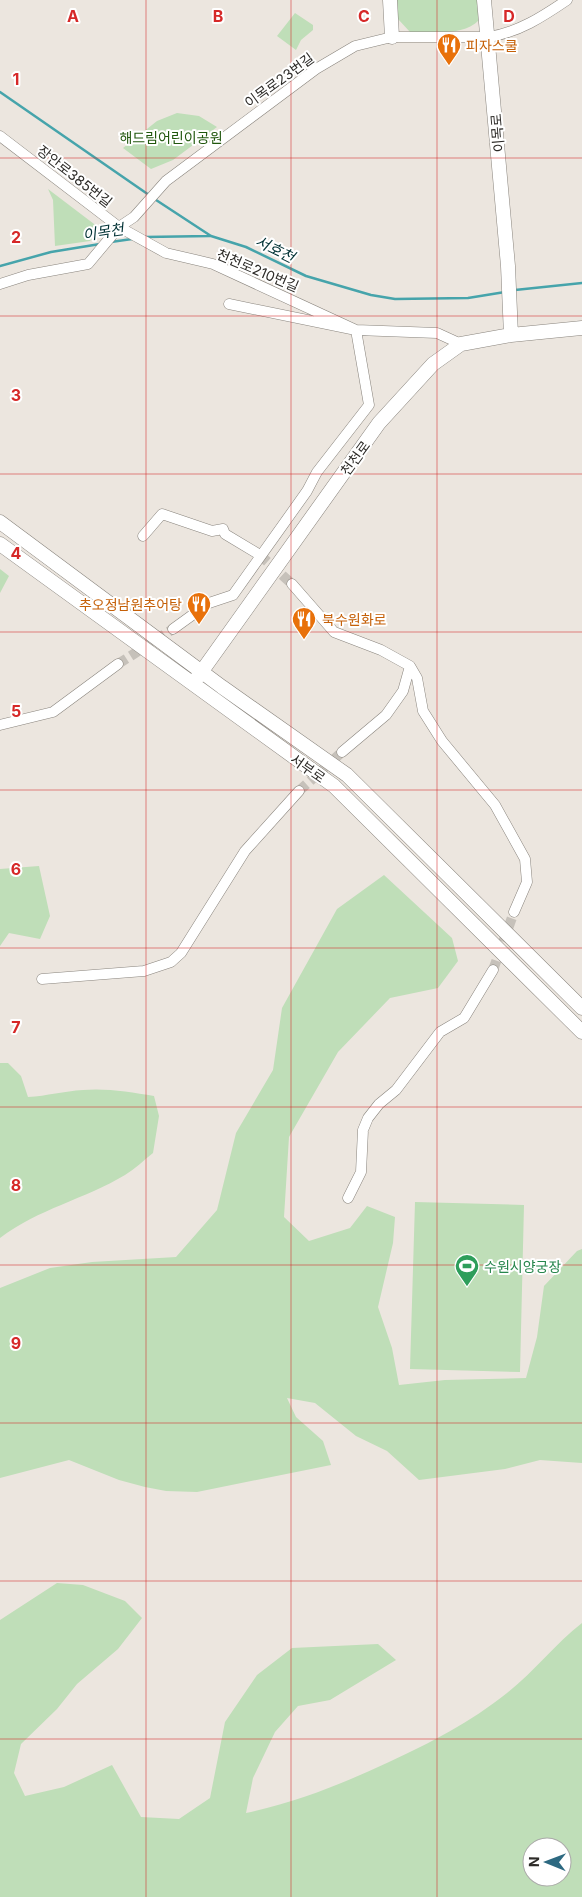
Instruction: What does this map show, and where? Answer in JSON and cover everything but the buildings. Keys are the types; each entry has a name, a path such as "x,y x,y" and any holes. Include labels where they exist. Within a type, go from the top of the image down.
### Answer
{"main road":[{"path":"390,0 392,37"},
{"name":"이목로","path":"484,0 489,37 508,266 511,335"},
{"name":"천천로","path":"192,684 379,423 433,364 462,344 511,335 582,328"},
{"name":"서부로","path":"0,522 201,672 347,775 582,1008"},
{"name":"서부로","path":"0,544 334,786 582,1032"}],"street":[{"name":"이목로23번길","path":"119,227 138,212 166,181 316,69 354,46 392,37 489,37 504,35 535,22 567,0"},
{"name":"장안로385번길","path":"0,136 119,227"},
{"name":"천천로210번길","path":"119,227 166,253 213,264 356,330"},
{"path":"0,284 28,275 88,264 119,227"},
{"name":"천천로210번길","path":"229,304 356,330 437,333 462,344"},
{"path":"173,629 209,604 234,595 260,555 307,491 317,472 368,405 356,330"},
{"path":"143,536 162,514 212,531 223,529 225,534 260,555"},
{"path":"292,584 334,632 381,650 410,666 417,678 423,711 442,741 495,805 525,859 527,882 514,912"},
{"path":"0,725 53,712 118,664"},
{"path":"342,752 386,715 403,691 410,666"},
{"path":"42,979 144,970 171,962 181,953 245,851 299,791"},
{"path":"348,1198 361,1172 364,1130 368,1118 379,1104 396,1090 440,1032 464,1018 493,970"}],"green space":[{"path":"396,0 477,0 479,20 465,29 456,31 410,32 398,19"},
{"path":"295,13 313,25 313,30 301,40 296,50 277,36"},
{"name":"해드림어린이공원","path":"177,113 199,116 217,127 173,160 151,169 123,148 157,121"},
{"path":"48,189 98,227 98,233 90,241 55,246 53,200"},
{"path":"0,569 9,576 0,593"},
{"path":"39,866 50,916 40,939 9,933 0,946 0,869"},
{"path":"384,875 452,938 458,961 438,988 390,998 338,1052 289,1137 284,1217 309,1241 350,1228 367,1206 395,1217 393,1243 378,1307 392,1348 399,1385 445,1380 526,1378 537,1337 544,1286 577,1251 582,1249 582,1463 540,1460 505,1469 419,1480 387,1451 356,1436 315,1403 287,1398 296,1417 323,1441 331,1465 197,1492 166,1491 145,1487 119,1480 69,1460 0,1478 0,1288 50,1268 92,1262 176,1257 217,1210 236,1133 273,1070 282,1008 337,909"},
{"path":"0,1063 8,1063 21,1076 28,1097 92,1090 118,1091 154,1096 159,1116 153,1153 125,1175 30,1219 0,1238"},
{"name":"수원시양궁장","path":"415,1202 524,1205 520,1372 410,1369"},
{"path":"57,1583 83,1585 125,1601 142,1618 118,1649 77,1684 57,1709 21,1744 14,1773 25,1796 64,1787 112,1765 141,1817 179,1819 210,1798 225,1722 257,1675 292,1648 378,1644 396,1660 330,1700 298,1706 275,1732 253,1778 246,1813 301,1798 337,1785 405,1755 450,1731 479,1714 507,1693 582,1623 582,1897 0,1897 0,1620"}],"waterway":[{"name":"서호천","path":"0,92 149,195"},
{"name":"서호천","path":"153,198 211,236 246,247 306,276 371,295 395,299 468,298 505,292"},
{"name":"이목천","path":"145,237 210,236"},
{"name":"이목천","path":"111,242 132,239"},
{"name":"이목천","path":"0,266 51,252 100,244"},
{"name":"서호천","path":"515,290 582,283"}],"tunnel":[{"path":"260,555 292,584"},
{"path":"118,664 173,629"},
{"path":"299,791 342,752"},
{"path":"493,970 514,912"}],"place":[{"name":"피자스쿨","path":"449,66"},
{"name":"추오정남원추어탕","path":"199,625"},
{"name":"북수원화로","path":"304,640"},
{"name":"수원시양궁장","path":"467,1287"}]}
